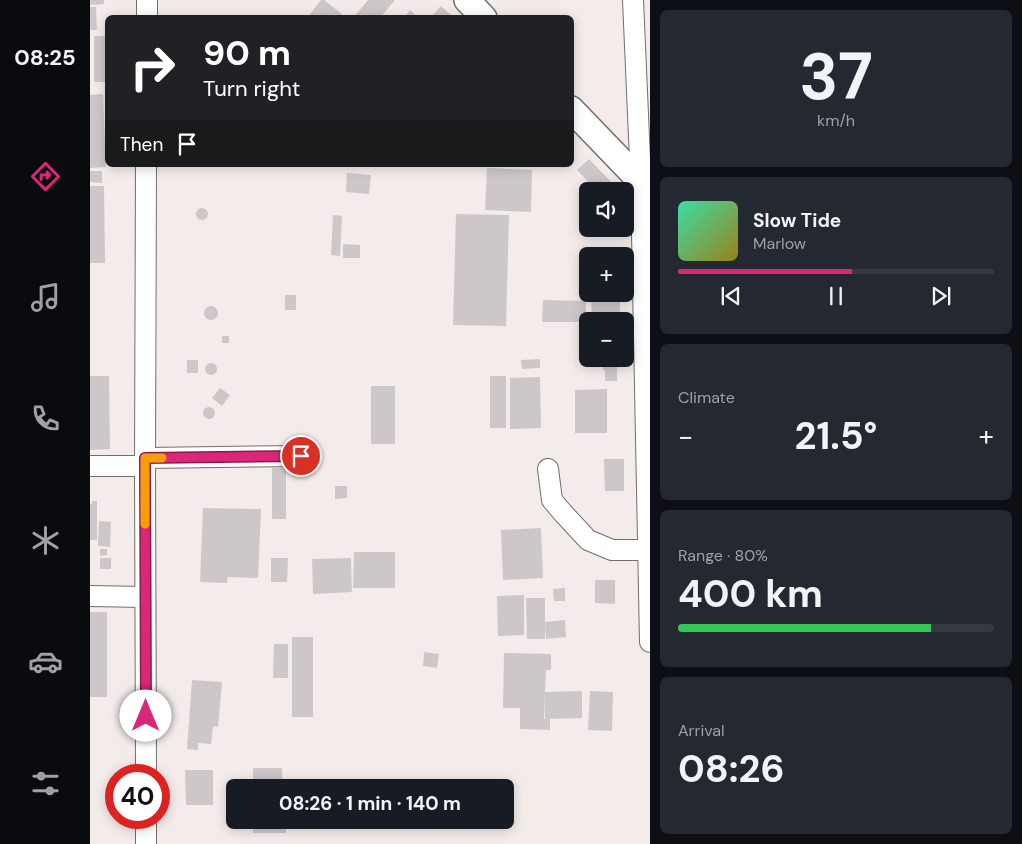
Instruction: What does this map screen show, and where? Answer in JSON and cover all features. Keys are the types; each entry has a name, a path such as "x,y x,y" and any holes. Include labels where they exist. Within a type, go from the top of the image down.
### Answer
{"main road":[{"path":"467,0 481,15"},
{"path":"574,112 645,187"}],"street":[{"path":"147,0 147,15"},
{"path":"633,0 645,187 650,642"},
{"path":"146,167 146,764"},
{"path":"90,466 301,456"},
{"path":"548,469 552,500 588,540 612,550 648,550"},
{"path":"90,596 145,597"},
{"path":"146,829 146,844"}],"building":[{"path":"90,0 104,0 104,4 90,5"},
{"path":"321,0 324,0 342,14 341,15 309,15"},
{"path":"368,0 395,0 382,15 356,15"},
{"path":"441,6 451,15 433,15"},
{"path":"90,7 96,7 97,30 90,30"},
{"path":"410,10 416,15 406,15"},
{"path":"94,36 105,36 105,82 94,82"},
{"path":"103,94 106,167 90,168 90,95"},
{"path":"589,159 611,182 588,182 577,170"},
{"path":"487,168 532,170 531,212 485,210"},
{"path":"90,171 102,171 102,183 90,182"},
{"path":"347,173 371,175 369,194 346,192"},
{"path":"90,186 104,186 105,263 90,263"},
{"path":"204,208 207,209 207,219 200,220 197,219 196,212 197,209"},
{"path":"456,214 509,215 506,326 453,325"},
{"path":"333,215 342,216 340,256 331,255"},
{"path":"343,244 360,245 360,258 343,258"},
{"path":"285,295 296,295 296,310 285,310"},
{"path":"543,300 586,302 586,312 579,312 579,322 542,322"},
{"path":"591,302 620,302 620,312 592,312"},
{"path":"211,306 216,308 218,313 216,318 211,320 206,318 204,313 206,308"},
{"path":"222,336 229,336 229,343 222,343"},
{"path":"540,359 540,368 522,369 521,360"},
{"path":"187,360 198,360 198,373 187,373"},
{"path":"213,363 216,364 216,374 209,375 206,374 205,367 206,364"},
{"path":"603,367 617,367 617,381 605,381 605,370 603,370"},
{"path":"90,376 109,376 110,449 90,450"},
{"path":"490,376 506,376 506,428 490,428"},
{"path":"540,377 541,428 510,429 510,378"},
{"path":"371,386 395,386 395,444 371,444"},
{"path":"220,388 230,395 222,406 212,398"},
{"path":"607,389 607,433 575,433 575,390"},
{"path":"211,407 214,408 214,418 207,419 204,418 203,411 204,408"},
{"path":"290,438 298,439 296,450 288,449"},
{"path":"604,459 624,459 624,491 605,491"},
{"path":"272,468 286,468 286,519 272,519"},
{"path":"335,486 347,486 347,498 335,499"},
{"path":"92,501 97,501 97,540 90,540 90,504 92,504"},
{"path":"203,508 261,509 258,578 228,577 227,583 200,582"},
{"path":"99,521 111,522 110,547 98,546"},
{"path":"541,528 543,578 503,580 501,530"},
{"path":"100,549 107,549 107,555 100,556"},
{"path":"354,552 395,552 395,588 353,588"},
{"path":"100,558 111,558 111,569 100,569"},
{"path":"271,558 288,558 287,582 271,582"},
{"path":"351,558 352,592 313,594 312,559"},
{"path":"595,580 615,580 615,604 595,603"},
{"path":"565,588 565,601 554,601 553,589"},
{"path":"524,595 524,635 498,636 497,596"},
{"path":"526,598 545,598 545,639 527,639"},
{"path":"90,612 107,612 107,697 90,697"},
{"path":"565,620 566,637 546,639 545,622"},
{"path":"292,637 313,637 313,717 292,717"},
{"path":"274,644 288,644 288,678 273,678"},
{"path":"424,652 439,654 437,668 423,666"},
{"path":"504,653 551,654 551,670 546,670 544,719 550,719 550,730 520,729 520,708 503,708"},
{"path":"192,680 222,682 218,727 213,726 211,744 198,743 198,750 187,749"},
{"path":"582,691 582,718 545,719 545,692"},
{"path":"590,691 613,692 612,731 588,730"},
{"path":"253,768 282,768 283,779 253,779"},
{"path":"185,770 213,770 213,805 186,805"},
{"path":"253,829 286,829 286,833 253,833"}],"slow traffic":[{"path":"145,524 145,458 162,458"}],"route":[{"path":"146,716 145,458 301,456"}]}
